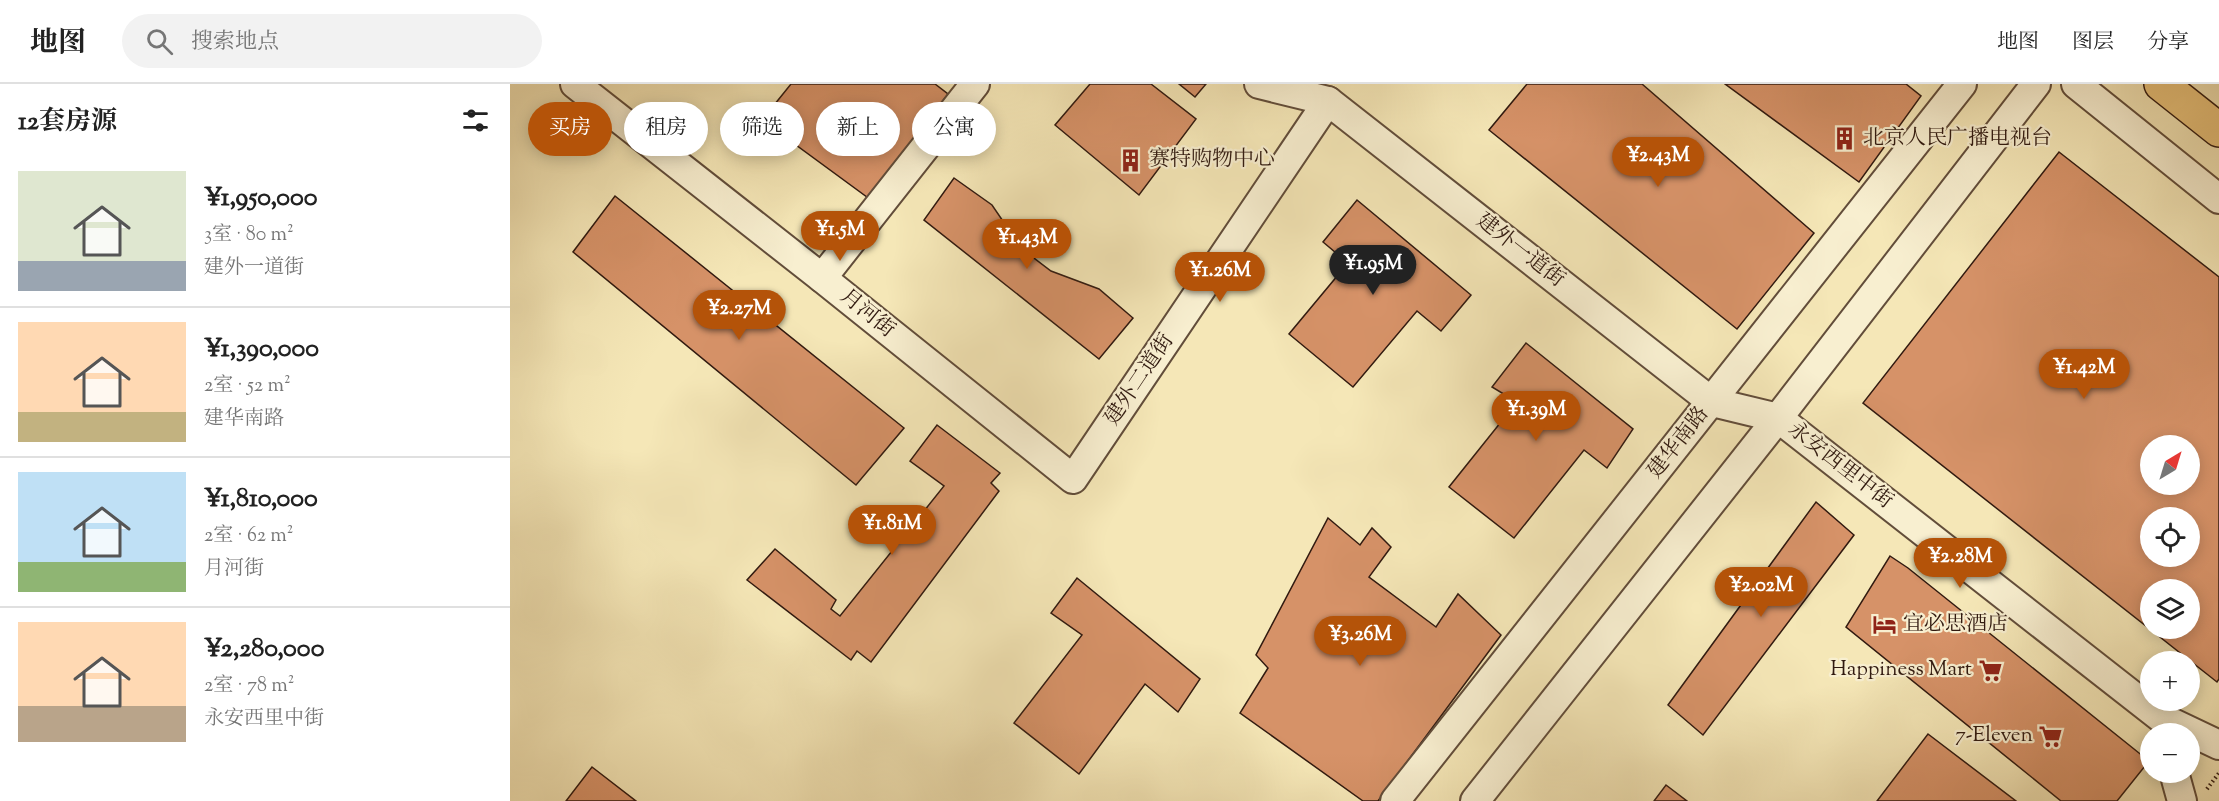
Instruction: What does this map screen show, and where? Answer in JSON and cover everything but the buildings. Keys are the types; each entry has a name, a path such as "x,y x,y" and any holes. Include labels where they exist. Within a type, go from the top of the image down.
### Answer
{"highway":[{"path":"2161,84 2219,130"}],"street":[{"name":"月河街","path":"575,84 1073,479"},
{"path":"822,278 975,84"},
{"path":"1259,84 1328,101"},
{"name":"建华南路","path":"1395,801 1962,84"},
{"path":"1474,801 1778,418 2036,84"},
{"path":"2076,84 2219,199"},
{"name":"建外一道街","path":"1328,101 1712,402"},
{"name":"建外二道街","path":"1073,479 1328,101"},
{"name":"永安西里中街","path":"1712,402 1778,418 2159,723"},
{"name":"永安西里中街","path":"2200,738 2219,745"},
{"path":"2177,783 2181,801"}],"place":[{"name":"北京人民广播电视台","path":"1845,139"},
{"name":"赛特购物中心","path":"1131,160"},
{"name":"宜必思酒店","path":"1885,625"},
{"name":"Happiness Mart","path":"1990,670"},
{"name":"7-Eleven","path":"2051,736"}]}
